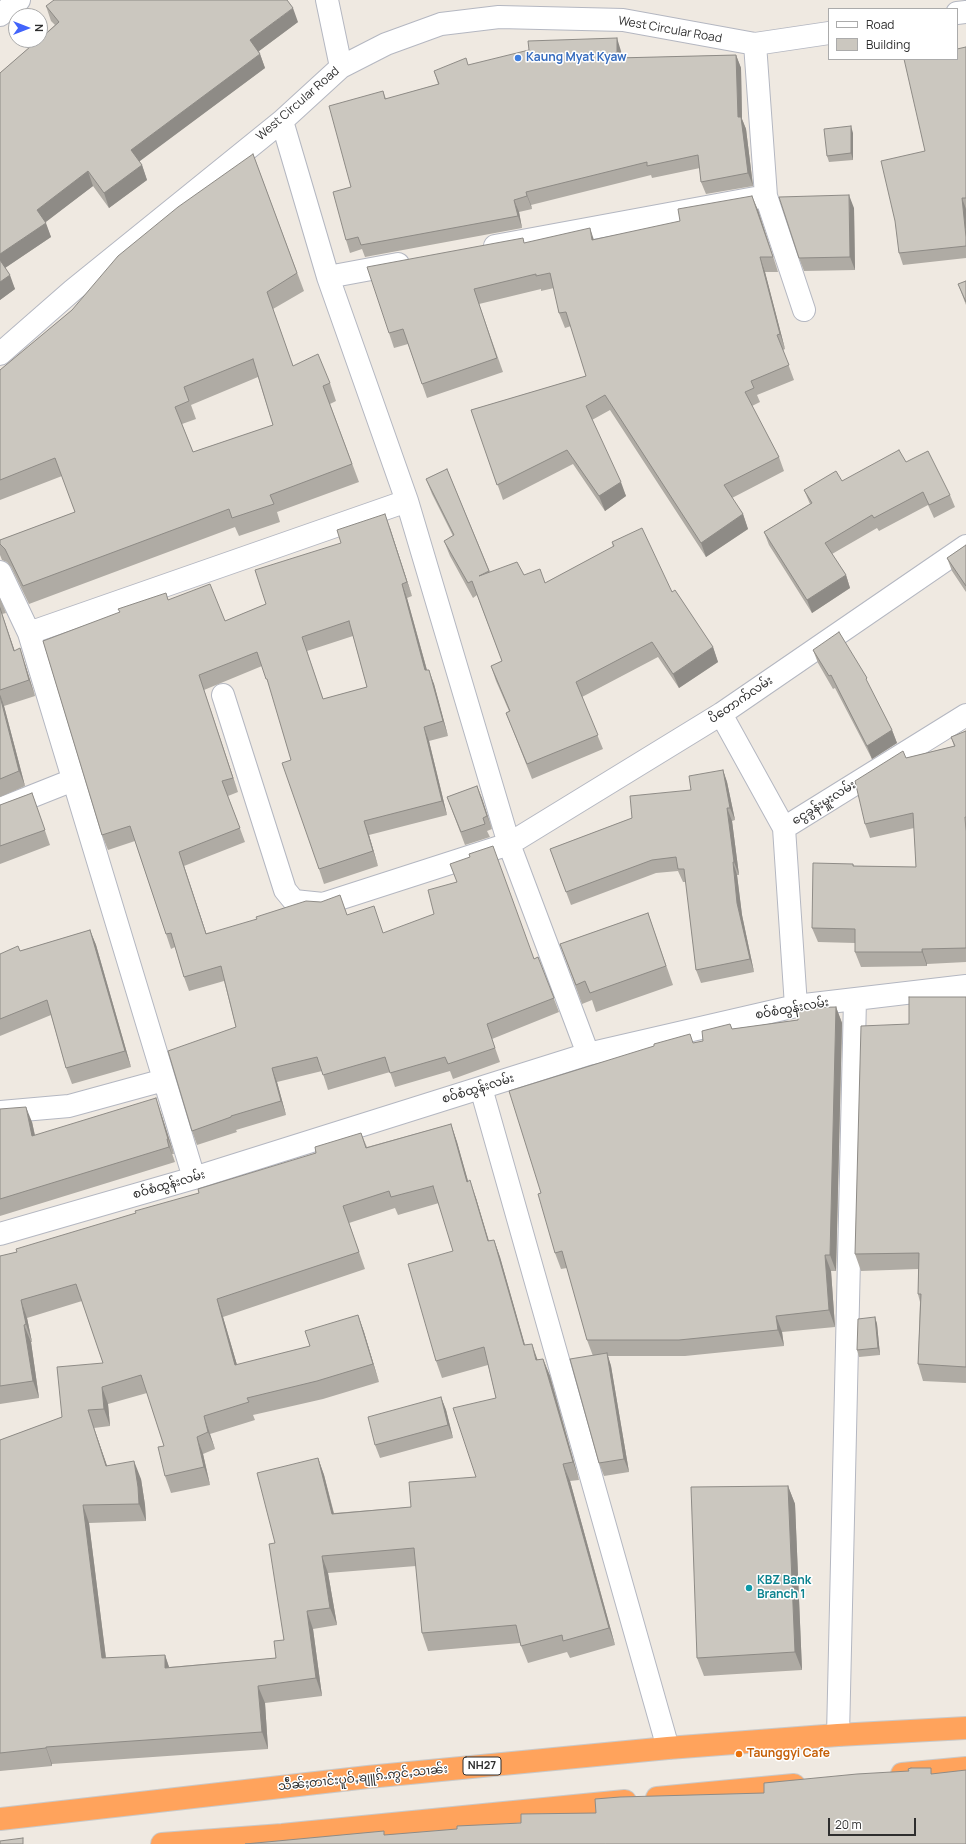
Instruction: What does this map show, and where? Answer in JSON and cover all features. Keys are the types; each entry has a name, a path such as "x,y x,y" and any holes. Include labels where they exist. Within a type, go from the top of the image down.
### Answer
{"highway":[{"name":"သဵႅၼ်ႈတၢင်းပူဝ်ႇၶျူၵ်ႉဢွင်ႇသၢၼ်း","path":"0,1819 368,1777 668,1748 838,1735 966,1728"},
{"path":"879,1776 966,1768"},
{"path":"162,1844 290,1834 815,1782"}],"street":[{"path":"327,0 341,67"},
{"name":"West Circular Road","path":"0,354 73,290 282,121 341,67 386,44 441,24 499,17 623,20 755,44 828,33"},
{"path":"755,44 766,196 804,310"},
{"path":"282,121 328,277 407,500 509,844 588,1054"},
{"path":"477,250 766,196"},
{"path":"328,277 414,261"},
{"path":"29,634 407,500"},
{"name":"ပိတောက်လမ်း","path":"222,695 285,890 294,901 323,904 509,844 721,714 966,546"},
{"path":"0,572 29,634 194,1178"},
{"path":"721,714 784,828 796,1006"},
{"name":"ငွေခွန်းမှူးလမ်း","path":"784,828 966,715"},
{"path":"0,809 73,780"},
{"name":"စဝ်စံထွန်းလမ်း","path":"0,1234 194,1178 588,1054 796,1006 966,986"},
{"path":"838,1735 855,999"},
{"path":"0,1112 68,1106 164,1080"},
{"path":"481,1088 668,1748"}],"building":[{"path":"54,0 287,0 293,8 250,40 260,54 131,150 142,165 104,193 88,171 37,210 46,223 0,254 0,73 29,48 48,48 48,32 59,22 46,6"},
{"path":"617,38 617,58 736,55 738,117 741,117 748,173 701,182 698,155 647,166 647,162 526,192 527,196 514,200 518,216 361,245 358,237 346,240 333,192 351,187 329,106 383,91 385,99 439,84 434,71 466,58 468,65 529,50 528,41"},
{"path":"966,47 966,198 962,198 966,246 899,253 895,221 881,161 925,151 904,60 958,60 958,49"},
{"path":"851,126 851,153 827,156 824,129"},
{"path":"253,154 297,273 267,292 293,366 318,354 330,383 323,386 352,464 270,495 274,504 232,518 229,509 23,586 5,549 0,544 0,540 75,512 55,458 0,480 0,370 72,310 118,256 178,207","holes":["253,359 273,425 193,452 175,407 189,401 184,387"]},
{"path":"849,195 850,257 799,258 779,197"},
{"path":"752,196 773,257 760,257 780,334 777,335 789,365 751,381 754,388 745,392 779,457 724,485 743,514 701,543 605,395 586,406 621,482 599,496 567,450 497,485 471,410 586,376 566,312 559,313 550,273 536,276 536,274 474,289 497,358 422,384 403,329 389,333 367,267 523,238 524,243 590,228 592,240 680,221 678,209"},
{"path":"0,260 10,275 0,282"},
{"path":"966,281 966,302 958,284"},
{"path":"899,450 906,462 928,451 950,495 929,505 923,492 874,518 872,515 825,543 846,575 807,600 764,532 812,503 804,490 836,471 842,481"},
{"path":"447,469 489,571 479,576 517,562 524,575 540,569 545,583 614,546 612,542 642,528 672,592 675,590 713,647 673,674 652,642 576,682 598,735 527,764 506,713 510,711 491,666 502,661 472,581 468,583 444,541 454,535 426,479"},
{"path":"385,514 407,582 402,584 425,670 429,670 443,721 424,727 442,801 364,821 373,851 319,869 282,763 291,760 267,679 257,652 199,675 233,778 222,781 240,828 179,852 206,934 257,919 256,917 306,901 321,902 340,895 347,915 374,906 383,933 434,914 428,890 457,882 450,864 470,857 469,854 493,846 534,959 538,957 554,998 487,1024 495,1048 448,1064 445,1057 390,1073 385,1057 323,1075 317,1057 272,1068 281,1101 231,1116 192,1131 168,1051 236,1027 221,966 184,977 171,933 166,934 130,826 102,835 43,641 120,612 118,609 166,593 168,600 210,584 225,621 266,604 255,570 341,543 337,530","holes":["349,621 367,687 323,699 302,637"]},
{"path":"966,545 966,586 947,558"},
{"path":"0,608 14,651 20,648 29,680 0,690"},
{"path":"839,632 867,678 866,679 892,730 867,746 831,675 829,676 813,650"},
{"path":"0,696 19,771 0,779"},
{"path":"966,731 966,948 922,949 922,952 855,952 855,929 812,928 813,863 853,864 853,866 916,867 913,813 865,824 855,781 903,751 906,758 955,746 951,737"},
{"path":"723,770 730,808 727,808 734,862 737,903 750,959 696,970 684,869 678,869 676,857 652,860 566,892 550,849 632,818 630,796 691,790 689,776"},
{"path":"477,786 487,816 483,818 485,824 461,832 447,797"},
{"path":"32,793 45,830 0,846 0,805"},
{"path":"648,913 666,966 590,993 585,981 576,985 560,944"},
{"path":"90,930 125,1051 66,1068 47,1000 0,1019 0,954 18,946 20,951"},
{"path":"909,997 966,997 966,1367 918,1364 921,1294 918,1294 919,1253 855,1254 861,1026 909,1024"},
{"path":"836,1007 830,1255 825,1255 829,1310 776,1316 778,1330 679,1340 587,1340 562,1251 555,1253 538,1194 541,1193 509,1091 654,1046 654,1044 690,1034 693,1043 703,1041 702,1031 730,1024 732,1029 798,1020 798,1008"},
{"path":"156,1098 169,1147 0,1199 0,1109 26,1107 32,1136"},
{"path":"451,1124 467,1182 470,1180 488,1241 494,1240 524,1345 532,1344 536,1360 543,1359 573,1462 563,1464 609,1628 563,1641 562,1635 521,1646 516,1625 422,1633 414,1548 322,1556 330,1608 307,1611 316,1678 258,1686 262,1732 46,1747 0,1753 0,1440 62,1417 57,1367 103,1363 76,1284 21,1300 26,1324 24,1325 33,1381 0,1386 0,1256 17,1252 16,1249 136,1213 135,1211 199,1193 198,1189 316,1153 315,1147 361,1133 366,1148","holes":["433,1186 453,1251 408,1264 436,1361 484,1347 496,1398 453,1408 476,1477 409,1482 411,1507 332,1514 318,1458 257,1473 275,1543 269,1544 284,1640 274,1641 276,1658 165,1668 165,1655 102,1658 83,1505 139,1504 134,1461 106,1466 88,1410 104,1409 102,1387 141,1375 164,1446 158,1447 165,1476 204,1467 197,1437 208,1432 204,1416 249,1402 247,1398 317,1381 373,1364 358,1315 305,1331 310,1346 235,1365 217,1299 359,1252 343,1206 389,1191 391,1197"]},
{"path":"875,1317 878,1348 857,1350 858,1319"},
{"path":"607,1353 624,1459 599,1463 570,1359"},
{"path":"441,1397 448,1425 375,1445 368,1417"},
{"name":"KBZ Bank Branch 1","path":"788,1486 795,1652 697,1658 691,1487"},
{"path":"931,1768 931,1774 966,1770 966,1844 245,1844 384,1831 384,1835 457,1829 457,1826 521,1823 521,1814 596,1813 595,1799 764,1793 764,1783 857,1774 909,1771 908,1769"},
{"path":"23,1838 23,1844 0,1844 0,1841"}],"place":[{"name":"Kaung Myat Kyaw","path":"518,58"},
{"name":"KBZ Bank Branch 1","path":"749,1588"},
{"name":"Taunggyi Cafe","path":"739,1754"}]}
